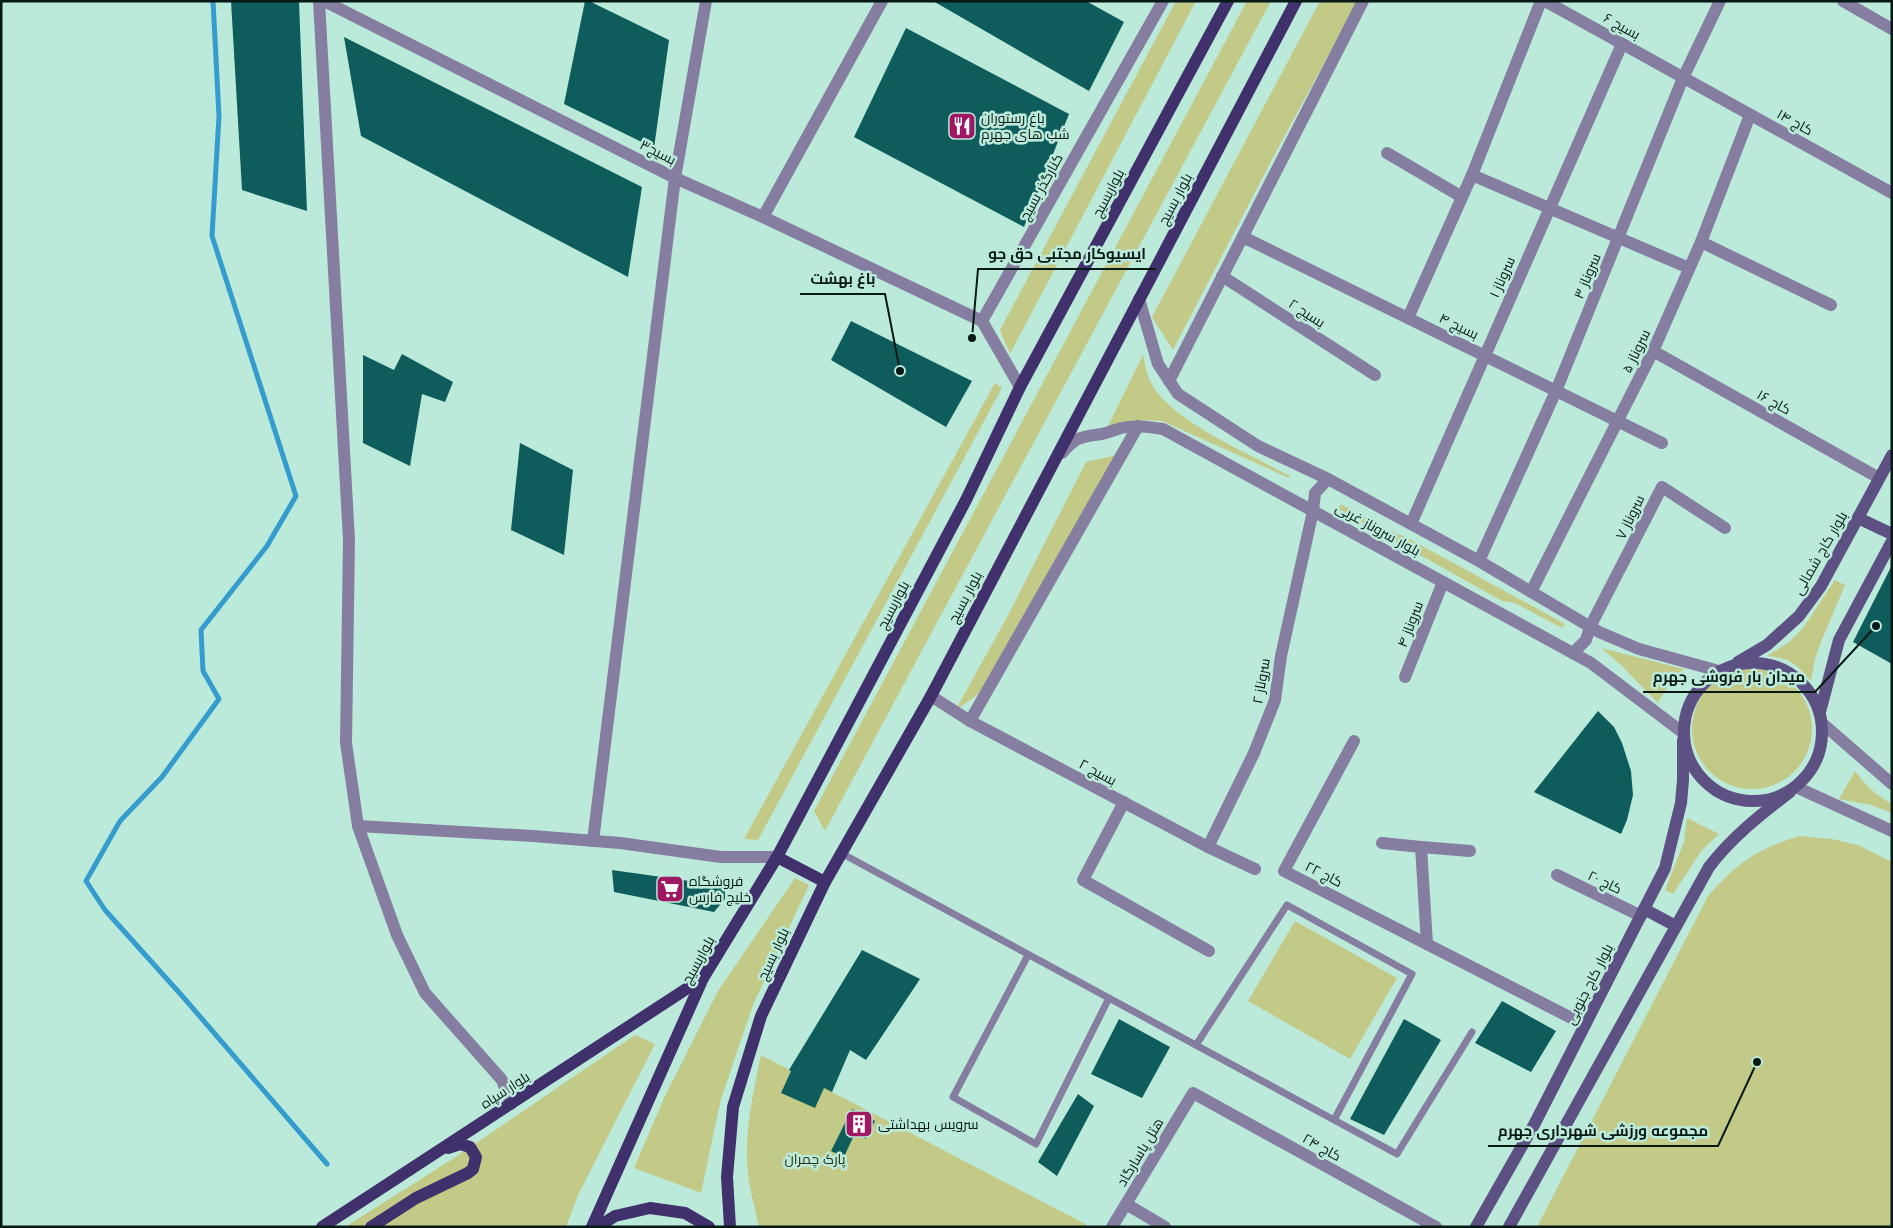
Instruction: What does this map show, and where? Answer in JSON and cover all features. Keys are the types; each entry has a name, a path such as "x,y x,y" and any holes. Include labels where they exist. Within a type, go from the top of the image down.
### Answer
{"main road":[{"name":"بلواربسیج","path":"592,1227 703,978 777,857 966,500 1020,387 1228,1"},
{"name":"بلوار بسیج","path":"730,1227 727,1177 733,1106 761,1016 825,882 931,696 1296,1"},
{"name":"بلوار کاج شمالی","path":"1724,669 1767,645 1799,616 1821,586 1892,455"},
{"path":"1858,518 1892,534"},
{"path":"1509,1227 1708,867 1726,845 1752,821 1809,774 1818,758 1822,741 1821,718 1839,640 1890,550"},
{"path":"1793,789 1768,800 1744,802 1722,795 1703,782 1689,763 1683,736 1685,714 1692,697 1704,682 1724,669 1752,663 1774,666 1794,676 1810,692 1821,718"},
{"name":"بلوار کاج جنوبی","path":"1476,1227 1535,1123 1665,868 1679,811 1683,780 1683,736"},
{"path":"777,857 825,882"},
{"path":"1642,913 1676,926"},
{"name":"بلوار سپاه","path":"322,1227 703,978"},
{"path":"371,1227 416,1198 468,1173 476,1164 476,1154 467,1145 460,1144 436,1152"},
{"path":"598,1227 615,1216 650,1208 684,1213 709,1227"}],"street":[{"path":"319,1 349,540 346,743 358,826 397,935 424,993 502,1080 511,1104"},
{"name":"بسیج۳","path":"324,1 676,178 763,217 982,321"},
{"path":"594,841 676,178 706,1"},
{"path":"763,217 882,1"},
{"name":"کنارگذر بسیج","path":"982,321 1163,1"},
{"path":"1169,381 1363,1"},
{"path":"1408,318 1472,175 1541,1"},
{"name":"بسیج ۶","path":"1545,1 1683,78"},
{"name":"سروناز ۳","path":"1479,561 1556,391 1683,78 1720,1"},
{"path":"1843,1 1892,29"},
{"name":"سروناز ۱","path":"1411,524 1622,44"},
{"name":"کاج ۱۴","path":"1683,78 1892,193"},
{"name":"سروناز ۵","path":"1531,592 1653,351 1700,242 1750,115"},
{"path":"1386,152 1462,197"},
{"path":"1472,175 1689,268"},
{"name":"بسیج ۴","path":"1243,237 1662,443"},
{"path":"1700,242 1830,305"},
{"name":"بسیج ۲","path":"1222,276 1375,375"},
{"name":"بلوار سروناز غربی","path":"1139,299 1158,364 1178,394 1258,446 1328,479 1479,561 1590,627 1639,649 1724,669"},
{"path":"982,321 1020,387"},
{"name":"کاج ۱۶","path":"1653,351 1879,478"},
{"path":"970,721 1138,426"},
{"name":"بلوار سروناز غربی","path":"1049,469 1071,442 1086,435 1103,434 1121,428 1138,426 1163,429 1591,663 1683,736"},
{"name":"سروناز ۲","path":"1208,847 1254,753 1276,700 1281,656 1313,511 1314,493 1328,479"},
{"name":"سروناز ۷","path":"1590,627 1662,487 1724,528"},
{"name":"سروناز ۴","path":"1406,677 1443,582"},
{"path":"1573,653 1586,640 1590,627"},
{"name":"بسیج ۲","path":"931,696 970,721 1208,847 1255,869"},
{"path":"1821,718 1892,784"},
{"name":"کاج ۲۲","path":"1354,741 1284,871 1585,1025"},
{"path":"1793,789 1892,831"},
{"path":"1124,802 1083,880 1209,951"},
{"path":"358,826 594,841 721,856 777,857"},
{"path":"1382,842 1470,851"},
{"path":"1422,847 1427,944"},
{"name":"کاج ۲۰","path":"1557,875 1642,913"},
{"name":"هتل پاسارگاد","path":"1112,1227 1193,1093"},
{"name":"کاج ۲۴","path":"1193,1093 1436,1227"},
{"path":"1126,1204 1165,1227"}],"lane":[{"path":"841,853 1397,1154 1472,1032"},
{"path":"1196,1046 1287,905 1412,974 1334,1120"},
{"path":"1028,954 952,1097 1036,1144 1109,998"}],"green space":[{"path":"1176,1 1196,1 1010,354 1000,330"},
{"path":"1247,1 1271,1 825,831 814,811"},
{"path":"1320,1 1358,1 1277,150 1173,350 1152,317"},
{"path":"1143,355 1150,381 1159,395 1174,409 1212,435 1290,476 1289,478 1162,421 1146,420 1133,422 1105,432"},
{"path":"995,383 1002,388 758,840 744,839"},
{"path":"1126,453 995,682 955,711 1006,619 1086,462"},
{"path":"1341,504 1380,527 1406,537 1565,624 1562,628 1515,603 1502,601 1338,509"},
{"path":"1835,580 1845,585 1821,642 1815,659 1811,681 1788,660 1767,656 1789,642 1803,628"},
{"path":"1601,648 1684,669 1672,678 1658,703 1620,664"},
{"path":"1752,669 1775,673 1795,686 1808,706 1812,729 1808,752 1795,772 1775,785 1752,789 1729,785 1709,772 1696,752 1692,729 1696,706 1709,686 1729,673"},
{"path":"1855,771 1872,790 1892,804 1892,813 1871,805 1839,799"},
{"path":"1687,818 1719,834 1702,850 1673,894 1665,890 1684,842"},
{"path":"1800,836 1832,839 1858,845 1892,862 1892,1227 1537,1227 1708,896 1738,866 1772,846"},
{"path":"795,878 809,885 753,1005 721,1099 701,1193 634,1168 664,1098 718,991"},
{"path":"1295,921 1397,978 1350,1059 1248,1001"},
{"path":"635,1035 655,1044 578,1195 566,1227 345,1227 451,1160"},
{"name":"پارک چمران","path":"761,1055 1087,1225 1086,1227 759,1227 748,1175 747,1145 751,1106"}],"building":[{"path":"231,1 299,1 307,211 242,190"},
{"path":"585,1 589,1 669,40 654,148 564,104"},
{"path":"933,1 1086,1 1124,22 1089,91"},
{"name":"باغ رستوران شب های جهرم","path":"906,28 1069,114 1024,227 854,137"},
{"path":"344,37 642,187 628,277 361,136"},
{"path":"851,321 972,381 946,427 831,360"},
{"path":"402,354 453,382 445,402 422,394 410,466 363,443 363,355 394,370"},
{"path":"520,443 573,470 564,555 511,530"},
{"path":"1892,565 1892,664 1853,642"},
{"path":"1598,711 1614,727 1622,743 1631,771 1633,795 1627,820 1621,834 1534,792"},
{"name":"فروشگاه خلیج فارس","path":"612,870 725,886 725,899 714,912 614,892"},
{"path":"862,950 920,979 866,1060 850,1050 832,1092 824,1088 815,1108 781,1093 791,1071 789,1070"},
{"path":"1502,1001 1556,1031 1531,1072 1475,1043"},
{"path":"1119,1019 1170,1047 1142,1098 1091,1074"},
{"path":"1404,1019 1441,1040 1384,1135 1350,1119"},
{"path":"1078,1094 1094,1106 1057,1176 1038,1162"},
{"path":"852,1109 875,1121 866,1139 855,1133 844,1157 831,1151"}],"waterway":[{"path":"213,1 219,116 212,236 296,496 267,546 201,630 203,671 219,699 162,777 120,821 86,881 105,910 184,998 327,1164"}],"place":[{"name":"باغ رستوران شب های جهرم","path":"962,126"},
{"name":"ایسیوکار مجتبی حق جو","path":"972,338"},
{"name":"باغ بهشت","path":"900,371"},
{"name":"میدان بار فروشی جهرم","path":"1876,626"},
{"name":"فروشگاه خلیج فارس","path":"670,889"},
{"name":"مجموعه ورزشی شهرداری جهرم","path":"1757,1062"},
{"name":"سرویس بهداشتی","path":"859,1124"}]}
